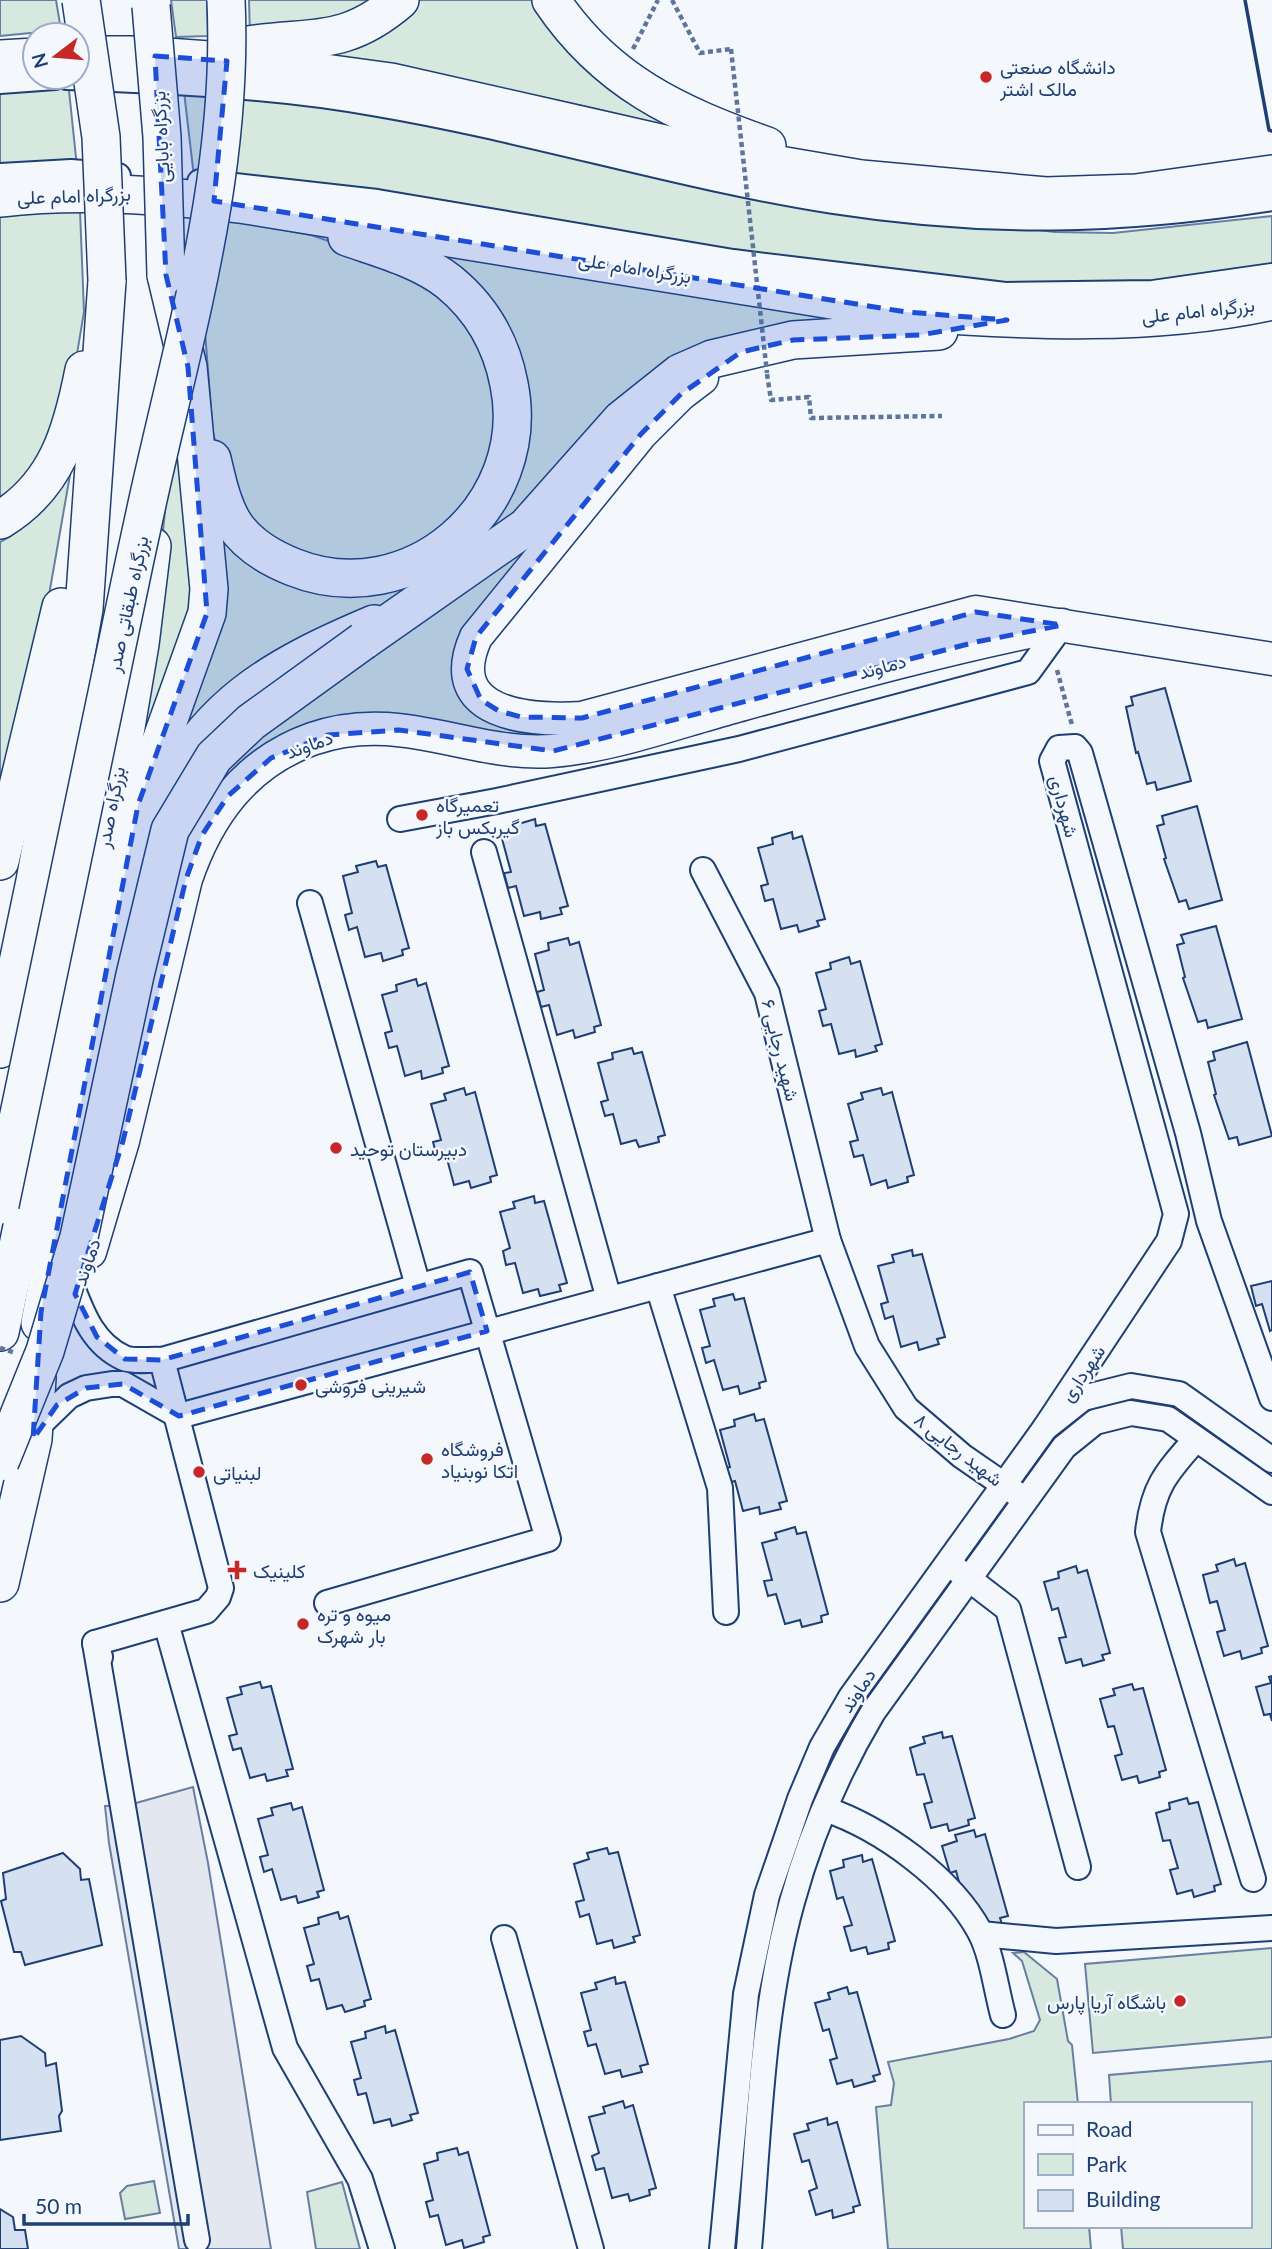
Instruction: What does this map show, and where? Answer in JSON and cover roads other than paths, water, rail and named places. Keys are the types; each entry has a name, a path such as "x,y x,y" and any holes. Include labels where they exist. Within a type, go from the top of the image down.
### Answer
{"highway":[{"path":"0,1049 35,881 84,609 93,510 107,281 101,136 81,0"},
{"name":"بزرگراه طبقاتی صدر","path":"0,1205 147,505 211,219 225,121 226,0"},
{"path":"183,58 262,43 325,39 359,27 400,0"},
{"path":"551,0 571,30 619,75 655,99 700,122 861,179"},
{"name":"بزرگراه بابایی","path":"151,2 162,137 166,275"},
{"path":"91,55 264,64 391,82 691,150 861,179 1046,196 1136,193 1272,174"},
{"path":"0,59 21,58"},
{"name":"بزرگراه امام علی","path":"5,193 145,193 240,204 280,213 363,222 906,312 1007,320 1103,319 1197,312 1272,301"},
{"path":"166,275 225,505 245,537 284,563 308,573 344,580 388,574 429,558 476,517 492,496 509,452 511,394 500,349 485,319 447,281 424,266 280,213"},
{"name":"بزرگراه صدر","path":"0,1332 80,957 141,645 160,454 166,275"},
{"path":"0,520 22,507 36,494 65,446 77,406 91,330 107,281"},
{"path":"0,1462 45,1351 79,1237 135,975 170,831 214,757 242,730 526,527 621,420 680,373 712,359 754,362 793,340 829,336 920,335 1007,320"},
{"path":"0,1583 35,1433 41,1312 138,805 207,614 209,589 188,367"},
{"path":"0,862 65,589 93,510"},
{"path":"126,878 167,785 190,747 220,714 251,687 287,663 416,606"}],"main road":[{"name":"دماوند","path":"754,362 681,394 641,434 476,637 469,652 467,668 481,700 499,711 521,718 582,718 976,612 1272,659"},
{"name":"دماوند","path":"35,1433 123,1141 180,901 196,849 212,818 228,796 271,758 311,739 377,729 425,733 522,751 580,746 963,645 1062,625"}],"street":[{"path":"91,78 251,86 364,101 498,127 731,182 894,209 1041,220 1133,216 1272,198"},
{"path":"0,81 21,79"},
{"path":"5,193 71,172 292,191 453,214 733,261 1005,295 1153,292 1272,276"},
{"path":"400,819 739,749 1028,672 1062,625"},
{"name":"شهرداری","path":"1045,1428 1175,1228 1176,1214 1052,761 1061,747 1075,747 1080,753 1188,1133 1209,1222 1272,1398"},
{"path":"484,852 609,1299"},
{"name":"شهید رجایی ۶","path":"704,870 767,993 828,1240"},
{"path":"310,903 418,1286"},
{"path":"1157,1140 1188,1133"},
{"path":"1175,1228 1209,1222"},
{"path":"35,1433 69,1396 86,1388 123,1384 179,1416 828,1240"},
{"name":"شهید رجایی ۸","path":"828,1240 867,1346 906,1408 962,1456 1026,1500"},
{"path":"55,1244 90,1329 103,1344 125,1359 162,1360 470,1272 548,1539 327,1603"},
{"path":"658,1286 720,1488 726,1612"},
{"path":"95,1643 206,1611 218,1597 221,1588 179,1416 162,1360"},
{"name":"دماوند","path":"722,2249 746,1994 767,1895 822,1747 851,1697 1045,1428 1083,1398 1130,1386 1179,1394 1272,1460"},
{"name":"دماوند","path":"748,2249 772,1998 792,1902 845,1759 873,1712 1064,1447 1095,1422 1132,1413 1168,1419 1272,1492"},
{"path":"1196,1439 1168,1472 1151,1501 1148,1532 1253,1879"},
{"path":"948,1563 1008,1609 1078,1867"},
{"path":"166,1623 285,2048 360,2179 382,2249"},
{"path":"95,1643 129,1805"},
{"path":"95,1643 197,2240"},
{"path":"825,1809 866,1827 936,1876 963,1906 981,1934 1003,2015"},
{"path":"981,1934 1056,1941 1272,1928"},
{"path":"504,1938 591,2249"}],"place":[{"name":"دانشگاه صنعتی مالک اشتر","path":"986,77"},
{"name":"تعمیرگاه گیربکس باز","path":"422,815"},
{"name":"دبیرستان توحید","path":"336,1148"},
{"name":"شیرینی فروشی","path":"301,1385"},
{"name":"فروشگاه اتکا نوبنیاد","path":"427,1459"},
{"name":"لبنیاتی","path":"199,1472"},
{"name":"کلینیک","path":"237,1570"},
{"name":"میوه و تره بار شهرک","path":"303,1624"},
{"name":"باشگاه آریا پارس","path":"1180,2001"}]}
